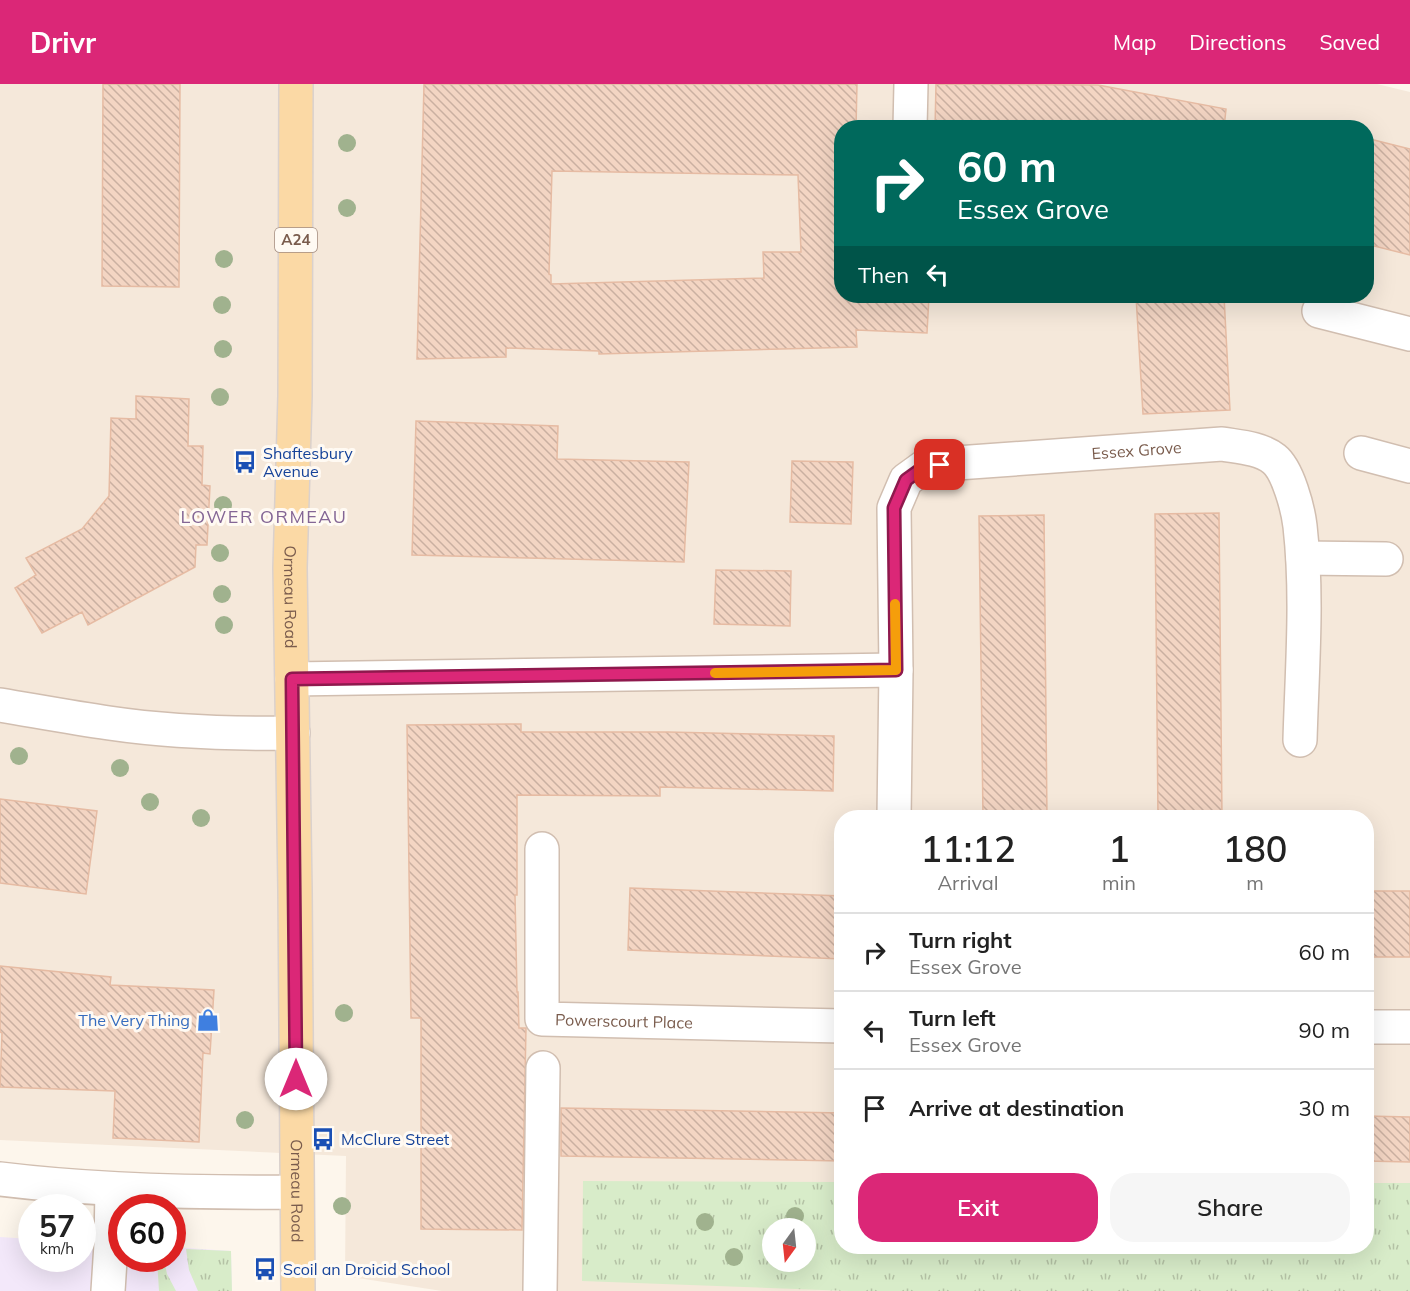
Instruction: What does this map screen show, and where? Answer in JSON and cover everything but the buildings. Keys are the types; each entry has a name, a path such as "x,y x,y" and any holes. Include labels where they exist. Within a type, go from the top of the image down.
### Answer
{"main road":[{"name":"Ormeau Road","path":"296,84 295,396 290,568 298,1291"}],"street":[{"path":"910,120 911,84"},
{"path":"1319,311 1410,334"},
{"name":"Essex Grove","path":"894,810 896,670 894,508 906,480 924,467 957,462 1222,444 1253,449 1275,460 1288,479 1300,523 1304,608 1300,740"},
{"path":"1361,453 1410,466"},
{"path":"1303,558 1386,559"},
{"path":"292,679 896,670"},
{"path":"0,705 110,723 182,731 242,734 293,733"},
{"name":"Powerscourt Place","path":"542,849 542,1019 834,1026"},
{"path":"1374,1027 1410,1026"},
{"path":"540,1291 543,1068"},
{"path":"0,1179 112,1189 296,1192"},
{"path":"108,1291 112,1189"}],"shaded area":[{"path":"0,84 1377,84 1410,92 1410,1291 442,1291 345,1276 346,1156 0,1140"},
{"path":"0,1237 18,1238 18,1272 96,1272 96,1243 108,1244 108,1272 186,1272 186,1248 231,1251 232,1291 0,1291"}],"green space":[{"path":"583,1181 834,1182 834,1254 1374,1254 1374,1183 1410,1183 1410,1291 849,1291 582,1281"},
{"path":"186,1249 231,1251 232,1291 198,1291 189,1270"},
{"path":"158,1272 167,1272 176,1291 159,1291"}],"slow traffic":[{"path":"715,673 896,670 895,604"}],"place":[{"name":"Shaftesbury Avenue","path":"245,462"},
{"name":"The Very Thing","path":"208,1020"},
{"name":"McClure Street","path":"323,1139"},
{"name":"Scoil an Droicid School","path":"265,1269"}],"district":[{"name":"LOWER ORMEAU","path":"264,517"}],"route":[{"path":"296,1079 292,679 896,670 894,508 906,480 924,467 940,465"}]}
